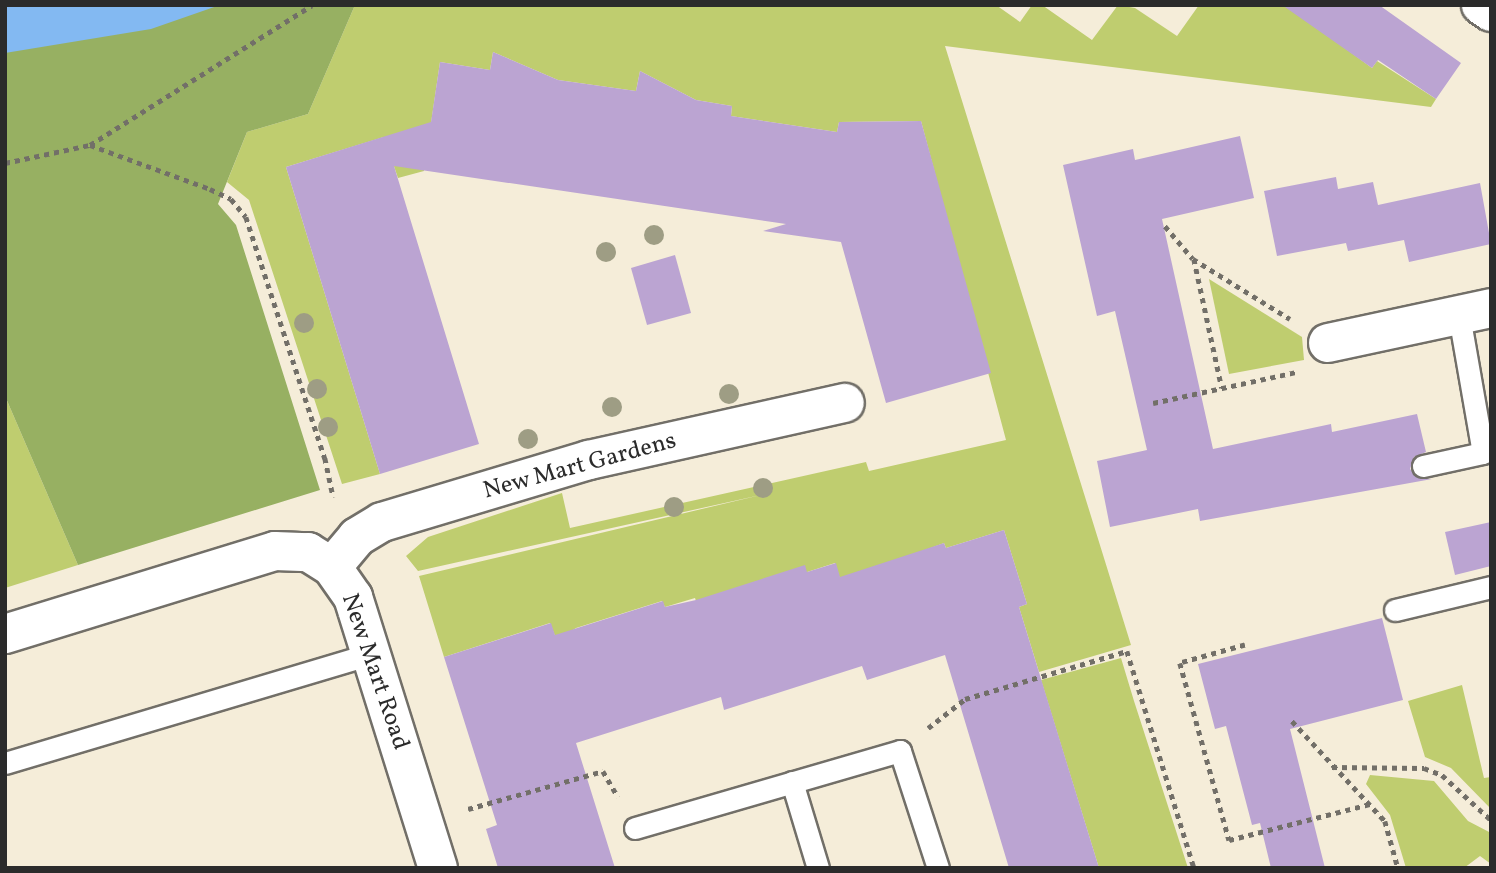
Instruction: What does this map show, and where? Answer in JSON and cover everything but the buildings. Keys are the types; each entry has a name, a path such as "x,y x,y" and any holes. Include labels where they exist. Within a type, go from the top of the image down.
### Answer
{"street":[{"path":"1482,5 1491,12"},
{"path":"1328,343 1475,311"},
{"name":"New Mart Gardens","path":"332,567 357,537 382,522 589,460 845,403"},
{"name":"New Mart Road","path":"5,635 275,551 308,552 332,567 353,597 438,868"}],"lane":[{"path":"1423,466 1483,453 1475,311"},
{"path":"1395,610 1491,587"},
{"path":"5,763 370,654"},
{"path":"635,828 901,751 938,868"},
{"path":"792,782 818,868"}],"path":[{"path":"5,163 90,145 312,5"},
{"path":"90,145 210,188 231,199 246,217 325,458 333,492 332,567"},
{"path":"1153,403 1315,368 1328,343 1193,258 1165,226"},
{"path":"1193,258 1222,388"},
{"path":"1245,645 1180,663 1229,840 1370,804"},
{"path":"901,751 965,699 1127,651 1194,868"},
{"path":"1292,720 1331,766 1385,821 1398,868"},
{"path":"1331,766 1424,768 1449,781 1491,820"},
{"path":"424,822 603,771 635,828"}],"green space":[{"path":"5,5 355,5 308,114 247,132 218,204 236,225 320,490 78,565 5,396"},
{"path":"355,5 996,5 1020,22 1032,5 1042,5 1092,40 1118,5 1135,8 1177,36 1199,5 1286,5 1372,68 1377,61 1436,99 1431,107 945,46 1131,645 1039,672 1019,607 1027,604 1004,530 946,548 944,543 841,582 835,563 698,607 695,598 665,607 662,601 576,628 557,641 550,623 444,657 419,576 765,494 418,571 406,556 428,537 562,493 570,528 866,462 869,471 1006,440 921,121 839,122 837,132 731,116 732,106 696,100 640,71 636,91 558,80 493,52 490,70 440,62 424,171 398,178 384,137 286,167 380,474 342,484 249,200 227,182 247,132 308,114"},
{"path":"1209,279 1302,337 1304,360 1229,374"},
{"path":"5,396 78,565 5,588"},
{"path":"1121,658 1188,868 1099,868 1041,680"},
{"path":"1462,685 1484,778 1491,777 1491,809 1451,768 1425,757 1408,701"},
{"path":"1370,775 1434,781 1468,821 1491,833 1491,864 1480,856 1464,868 1406,868 1390,815 1366,784"}],"water":[{"path":"5,5 220,5 151,29 5,53"}]}
